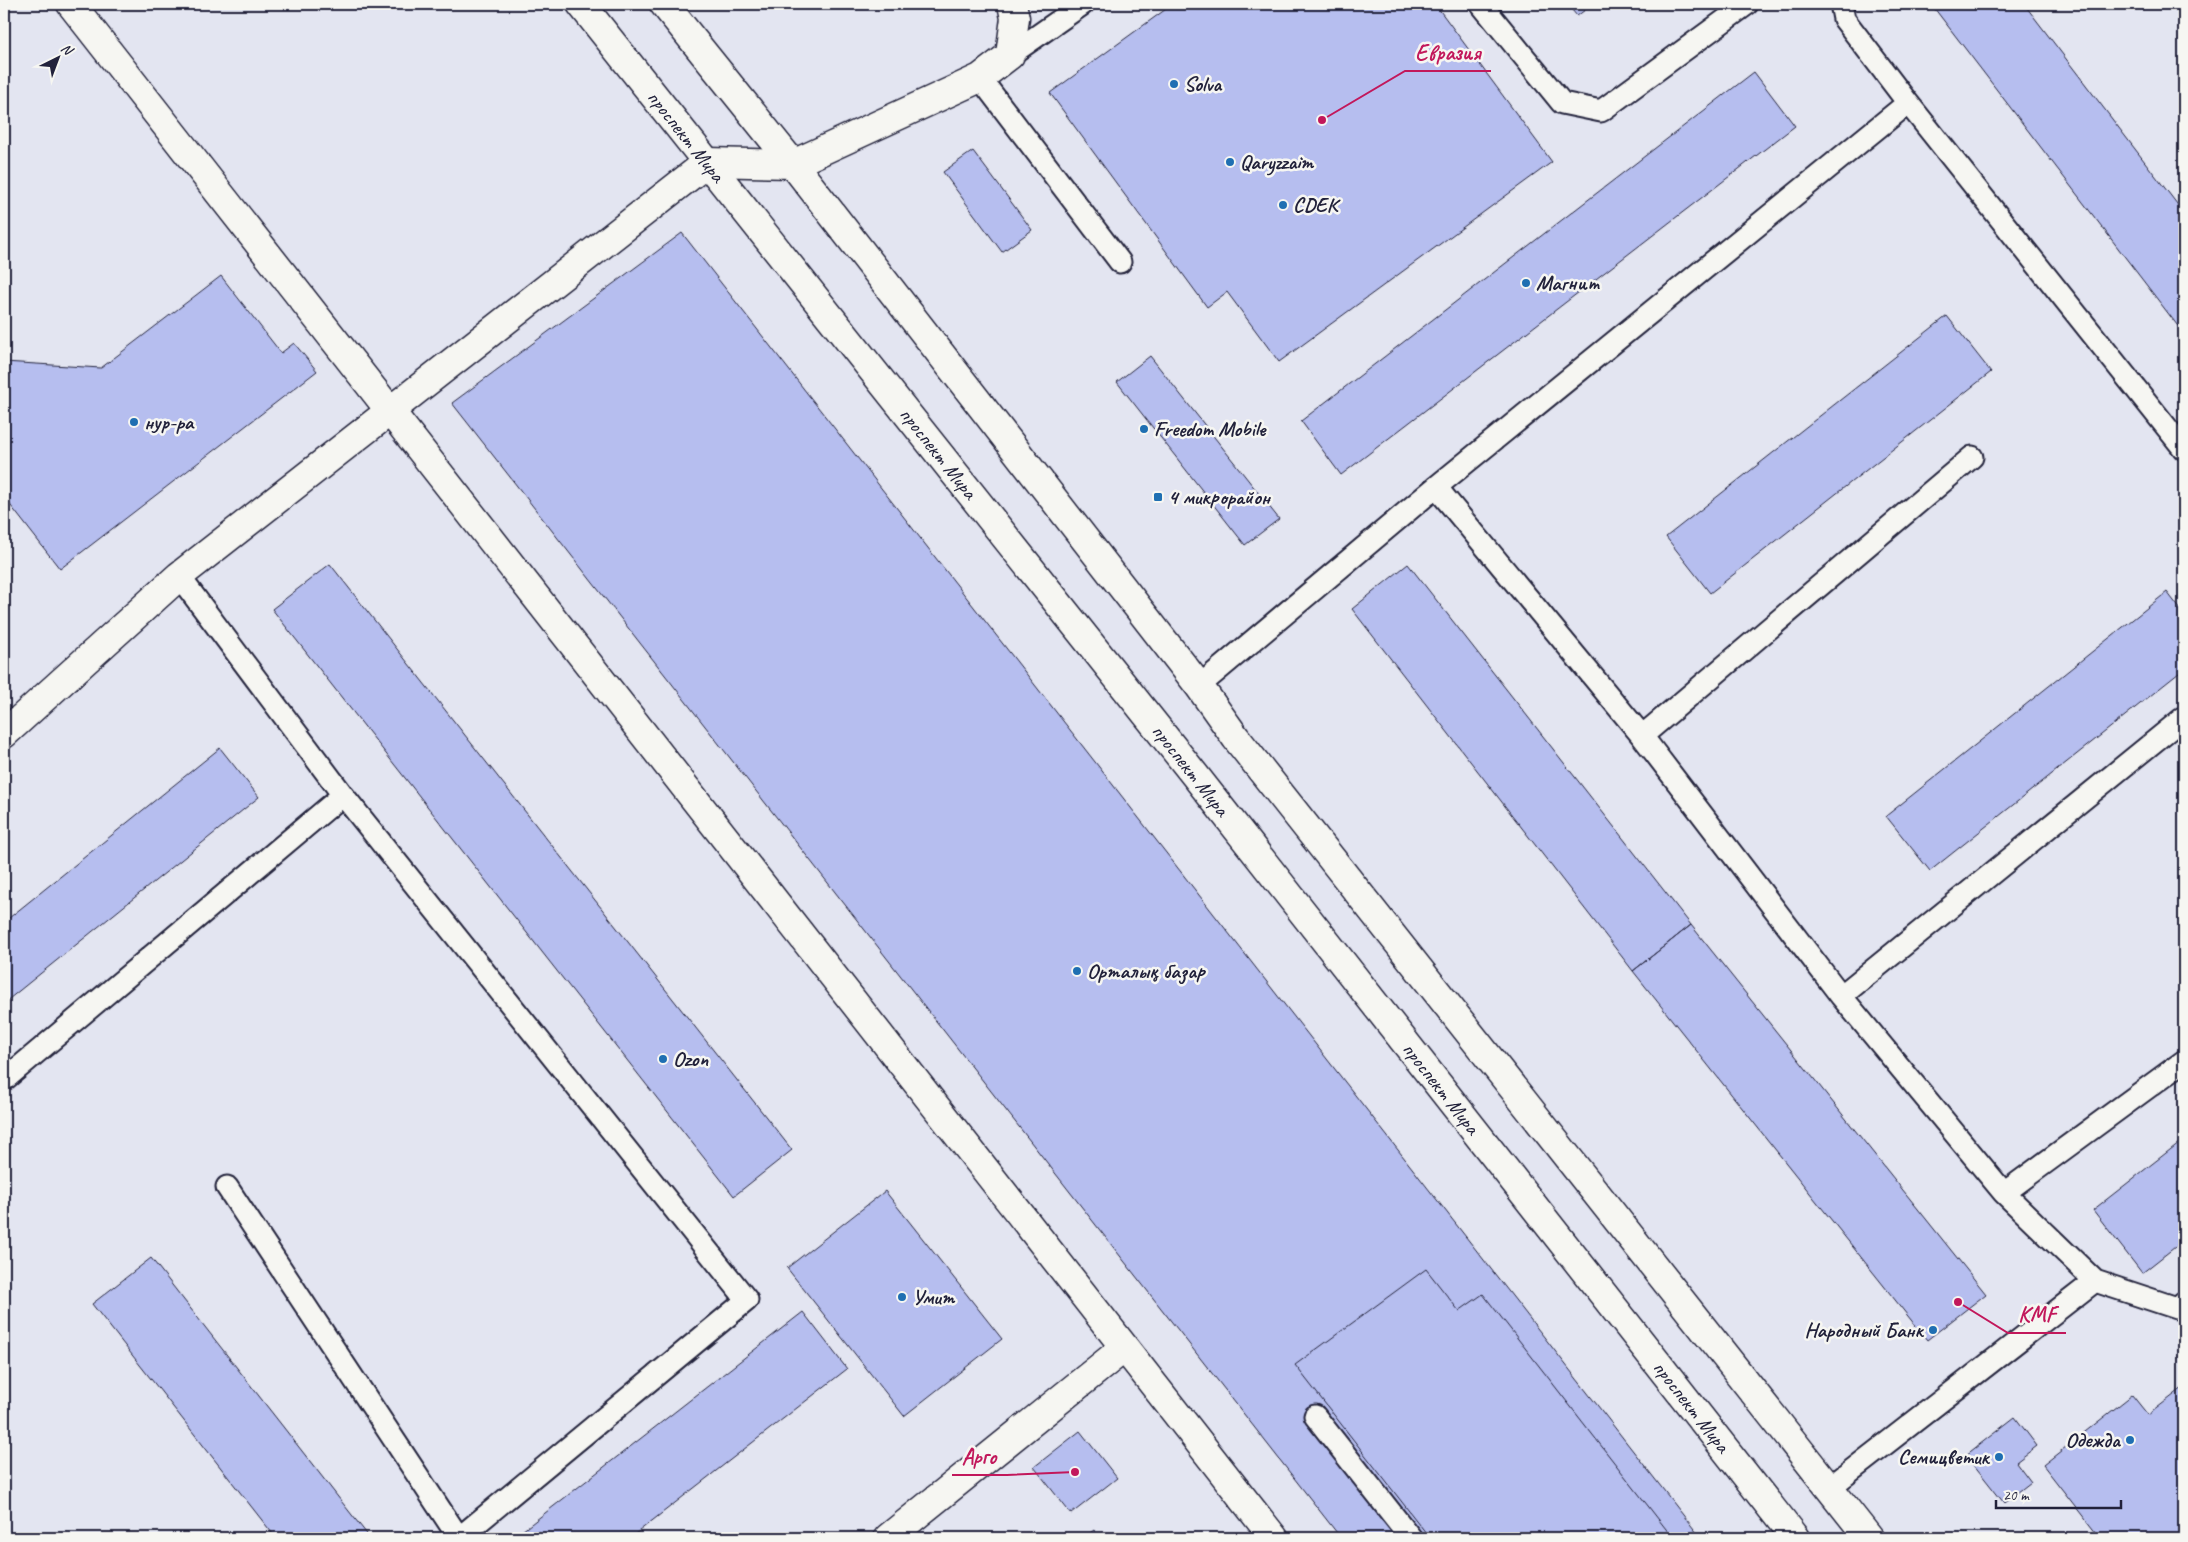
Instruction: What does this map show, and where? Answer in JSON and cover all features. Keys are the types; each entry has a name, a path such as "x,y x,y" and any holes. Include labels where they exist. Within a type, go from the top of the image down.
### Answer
{"main road":[{"path":"71,4 1274,1538"},
{"name":"проспект Мира","path":"582,4 1182,759 1796,1538"},
{"path":"664,4 793,164 1199,686 1248,754 1870,1538"},
{"path":"4,734 178,576 388,410 708,162 793,164 980,78 1010,55 1015,18 1012,4"},
{"path":"906,1533 1124,1348"}],"lane":[{"path":"1010,55 1083,4"},
{"path":"1481,4 1562,103 1601,110 1747,4"},
{"path":"1841,4 1844,20 2184,449"},
{"path":"980,78 1120,262"},
{"path":"1199,686 1436,487 1908,103"},
{"path":"1642,736 1972,457"},
{"path":"1436,487 1642,736 1841,996 2004,1193 2095,1281 2177,1308 2184,1302"},
{"path":"178,576 343,795 747,1300 459,1538 226,1187"},
{"path":"1841,996 2182,719"},
{"path":"4,1080 343,795"},
{"path":"2004,1193 2184,1061"},
{"path":"1829,1488 2095,1281"},
{"path":"1315,1416 1411,1538"}],"building":[{"path":"1173,4 1435,4 1552,162 1279,362 1227,292 1207,307 1050,93"},
{"path":"1567,4 1593,4 1577,16"},
{"path":"1931,4 2024,4 2184,213 2184,334"},
{"path":"1754,72 1795,126 1341,475 1301,421"},
{"path":"973,151 1032,230 1002,252 943,172"},
{"name":"Орталық базар","path":"682,233 1701,1538 1341,1538 452,403"},
{"path":"221,276 281,353 294,343 317,371 60,569 4,497 4,362 101,368"},
{"path":"1947,316 1991,372 1710,593 1666,537"},
{"path":"1150,356 1279,519 1245,545 1117,382"},
{"path":"330,564 792,1150 734,1196 272,609"},
{"path":"1408,564 1691,925 1633,971 1352,609"},
{"path":"2167,592 2184,614 2184,669 1930,871 1886,816"},
{"path":"220,748 259,797 4,1003 4,922"},
{"path":"1691,925 1986,1294 1927,1340 1633,971"},
{"path":"2184,1139 2184,1240 2142,1273 2093,1210"},
{"path":"885,1191 1002,1339 904,1416 787,1268"},
{"path":"151,1258 370,1538 276,1538 92,1304"},
{"path":"1426,1269 1459,1311 1483,1294 1673,1538 1430,1538 1295,1365"},
{"path":"803,1312 847,1369 630,1538 528,1538 522,1531"},
{"name":"Одежда","path":"2184,1387 2184,1538 2100,1538 2043,1465 2132,1395 2148,1415"},
{"path":"2015,1417 2037,1446 2016,1462 2031,1482 2004,1503 1966,1455"},
{"path":"1080,1431 1117,1478 1071,1514 1034,1467"},
{"path":"1094,1530 1100,1538 1083,1538"}],"place":[{"name":"Solva","path":"1174,84"},
{"name":"Евразия","path":"1322,120"},
{"name":"Qaryzzaim","path":"1230,162"},
{"name":"CDEK","path":"1283,205"},
{"name":"Магнит","path":"1526,283"},
{"name":"нур-ра","path":"134,422"},
{"name":"Freedom Mobile","path":"1144,429"},
{"name":"4 микрорайон","path":"1158,497"},
{"name":"Орталық базар","path":"1077,971"},
{"name":"Ozon","path":"663,1059"},
{"name":"Умит","path":"902,1297"},
{"name":"KMF","path":"1958,1302"},
{"name":"Народный Банк","path":"1933,1330"},
{"name":"Одежда","path":"2130,1440"},
{"name":"Семицветик","path":"1999,1457"},
{"name":"Арго","path":"1075,1472"}]}
